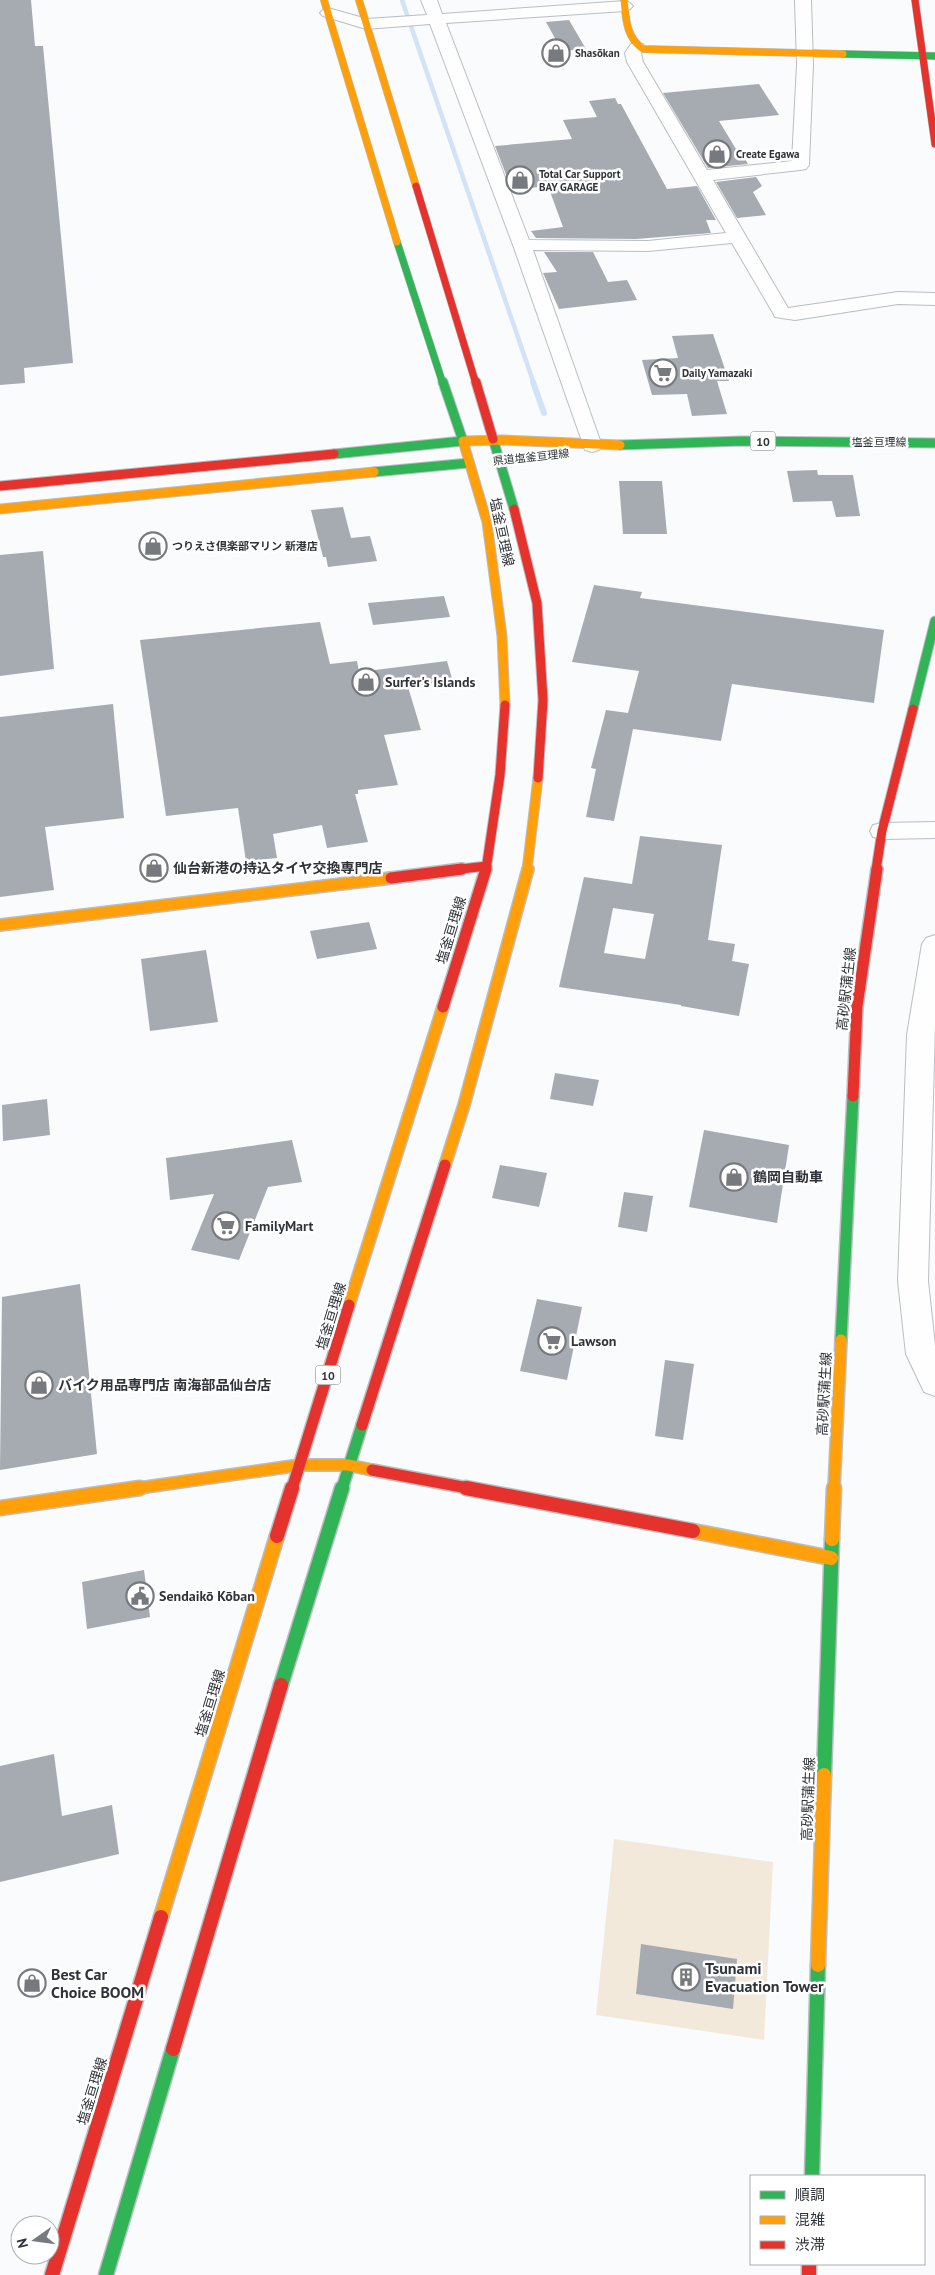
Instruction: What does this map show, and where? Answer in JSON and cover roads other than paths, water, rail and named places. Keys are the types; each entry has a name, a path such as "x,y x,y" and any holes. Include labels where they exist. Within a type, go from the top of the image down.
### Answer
{"street":[{"path":"359,0 493,439"},
{"path":"429,0 430,20 522,245 583,447"},
{"path":"703,176 800,165 804,53 803,0"},
{"path":"915,0 935,144"},
{"path":"326,6 366,24 624,3 631,41 637,47 651,50 935,56"},
{"path":"0,486 463,441 420,317 326,6"},
{"path":"637,47 633,53 635,62 782,313 795,314 898,298 935,299"},
{"path":"522,245 648,246 736,237"},
{"name":"塩釜亘理線","path":"106,2275 348,1465 464,1105 526,874 537,797 543,700 537,603 506,460 493,439"},
{"name":"塩釜亘理線","path":"52,2275 300,1465 487,866 500,775 504,699 502,636 487,522 463,441 493,439 583,447 742,441 935,443"},
{"name":"県道塩釜亘理線","path":"553,454 583,447"},
{"name":"県道塩釜亘理線","path":"0,509 506,460"},
{"name":"高砂駅蒲生線","path":"812,2175 831,1558 857,1006 882,831 934,633"},
{"path":"882,831 935,830"},
{"path":"0,925 487,866"},
{"path":"935,944 920,1035 913,1281 935,1383"},
{"path":"0,1508 300,1465 348,1465 831,1558"}],"waterway":[{"path":"402,0 534,384"},
{"path":"533,382 544,413"}],"place":[{"name":"Shasōkan","path":"556,53"},
{"name":"Create Egawa","path":"717,154"},
{"name":"Total Car Support BAY GARAGE","path":"520,180"},
{"name":"Daily Yamazaki","path":"663,373"},
{"name":"つりえさ倶楽部マリン 新港店","path":"153,546"},
{"name":"Surfer's Islands","path":"366,682"},
{"name":"仙台新港の持込タイヤ交換専門店","path":"154,868"},
{"name":"鶴岡自動車","path":"734,1177"},
{"name":"FamilyMart","path":"226,1226"},
{"name":"Lawson","path":"552,1341"},
{"name":"バイク用品専門店 南海部品仙台店","path":"39,1385"},
{"name":"Sendaikō Kōban","path":"140,1596"},
{"name":"Tsunami Evacuation Tower","path":"686,1977"},
{"name":"Best Car Choice BOOM","path":"32,1983"}]}
